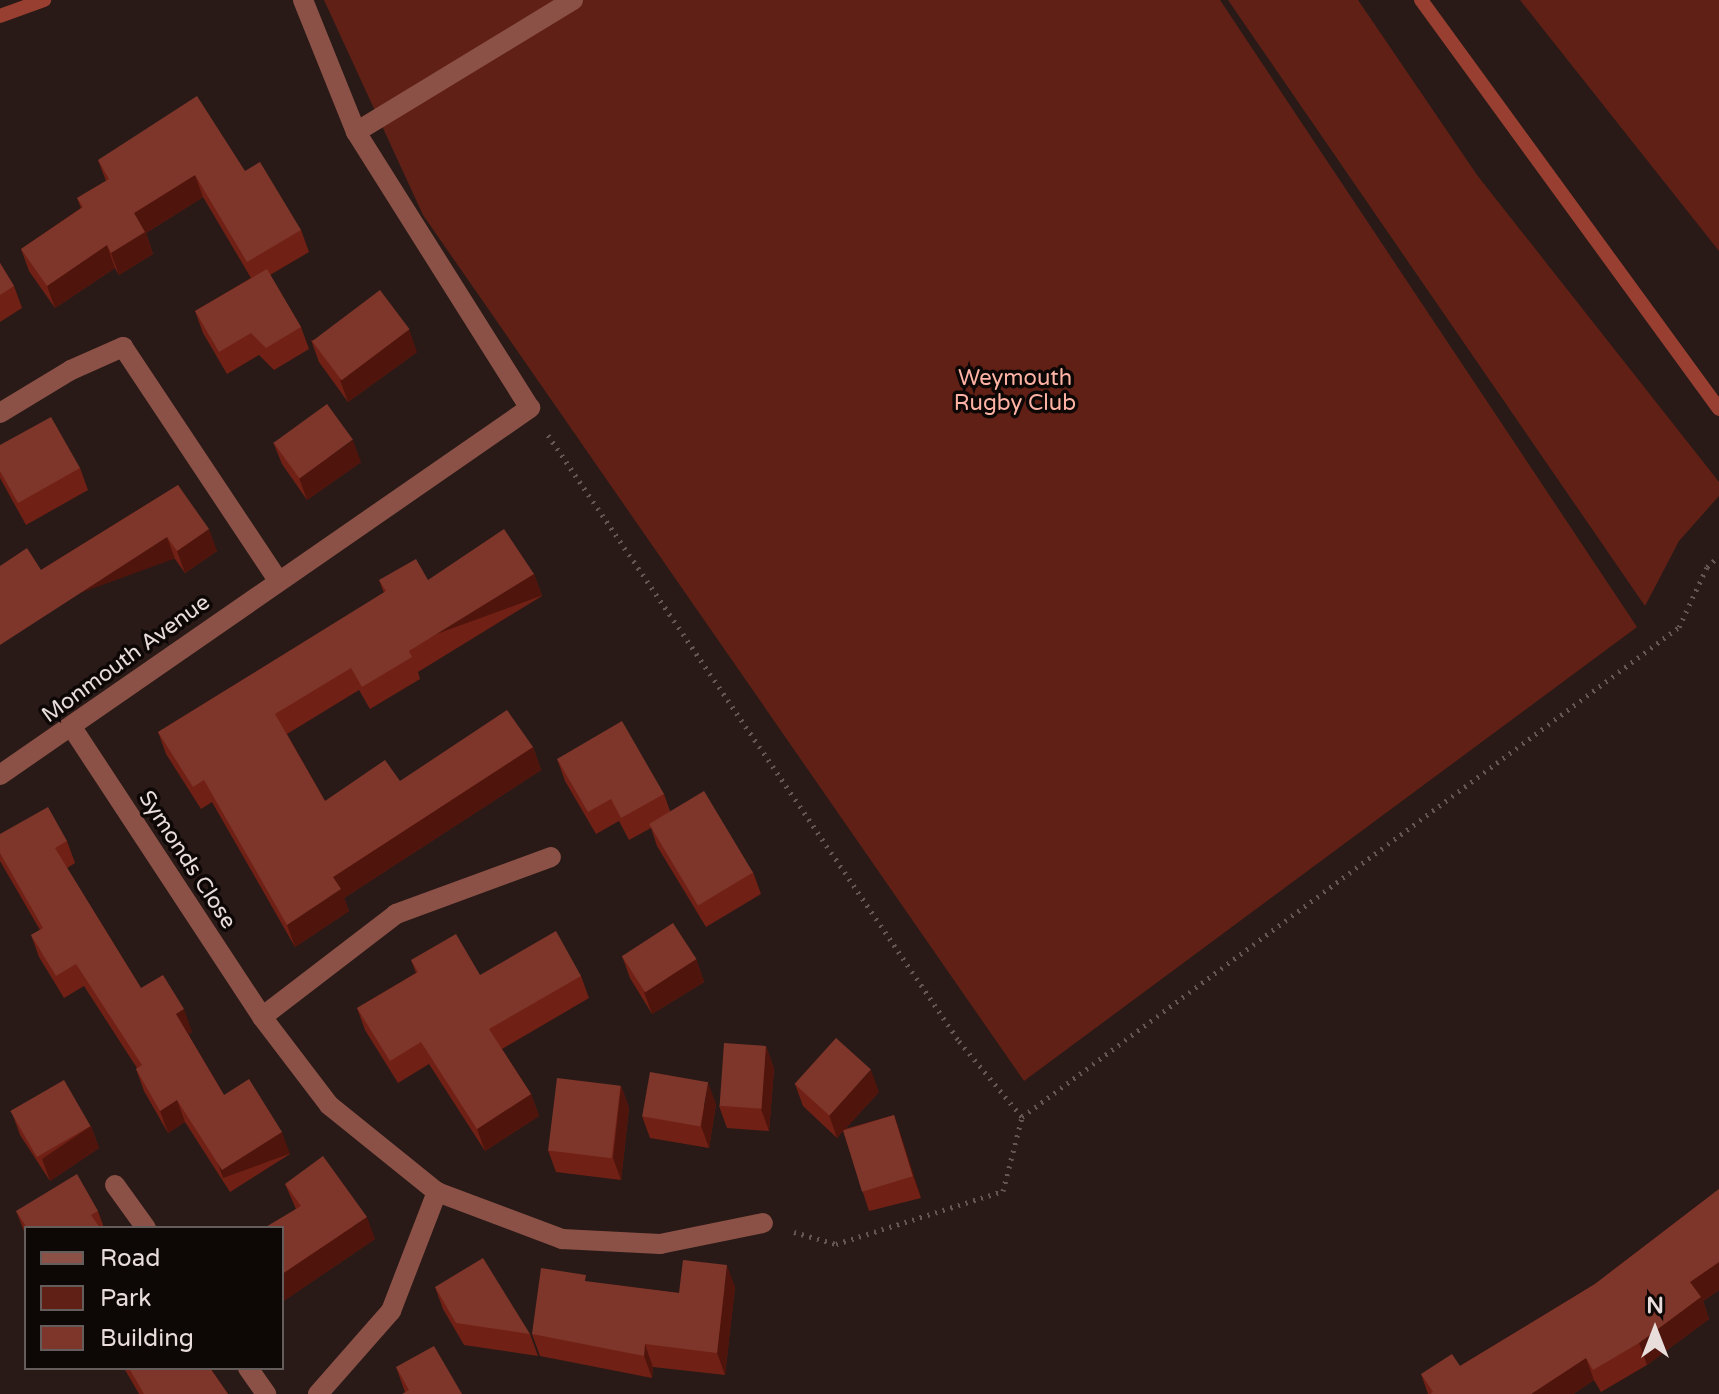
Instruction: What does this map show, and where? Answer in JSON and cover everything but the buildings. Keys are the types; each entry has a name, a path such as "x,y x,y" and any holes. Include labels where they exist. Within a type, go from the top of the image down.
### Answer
{"street":[{"path":"303,0 356,132 530,408"},
{"path":"356,132 573,0"},
{"path":"0,413 71,370 123,347 277,579"},
{"name":"Monmouth Avenue","path":"0,775 73,729 277,579 530,408"},
{"name":"Symonds Close","path":"73,729 262,1017 329,1105 437,1192 562,1239 660,1244 763,1223"},
{"path":"262,1017 396,914 551,857"},
{"path":"115,1185 145,1226"},
{"path":"318,1394 391,1311 437,1192"},
{"path":"249,1370 266,1394"}],"path":[{"path":"530,408 959,1041 1022,1117"},
{"path":"763,1223 836,1244 1003,1191 1022,1117 1679,627 1707,567 1719,556"}],"green space":[{"name":"Weymouth Rugby Club","path":"324,0 1220,0 1637,627 1024,1081 423,215"},
{"path":"1228,0 1358,0 1477,175 1719,482 1719,496 1679,541 1645,606"},
{"path":"1520,0 1719,0 1719,251"}],"waterway":[{"path":"0,16 44,0"},
{"path":"1421,0 1719,409"}]}
